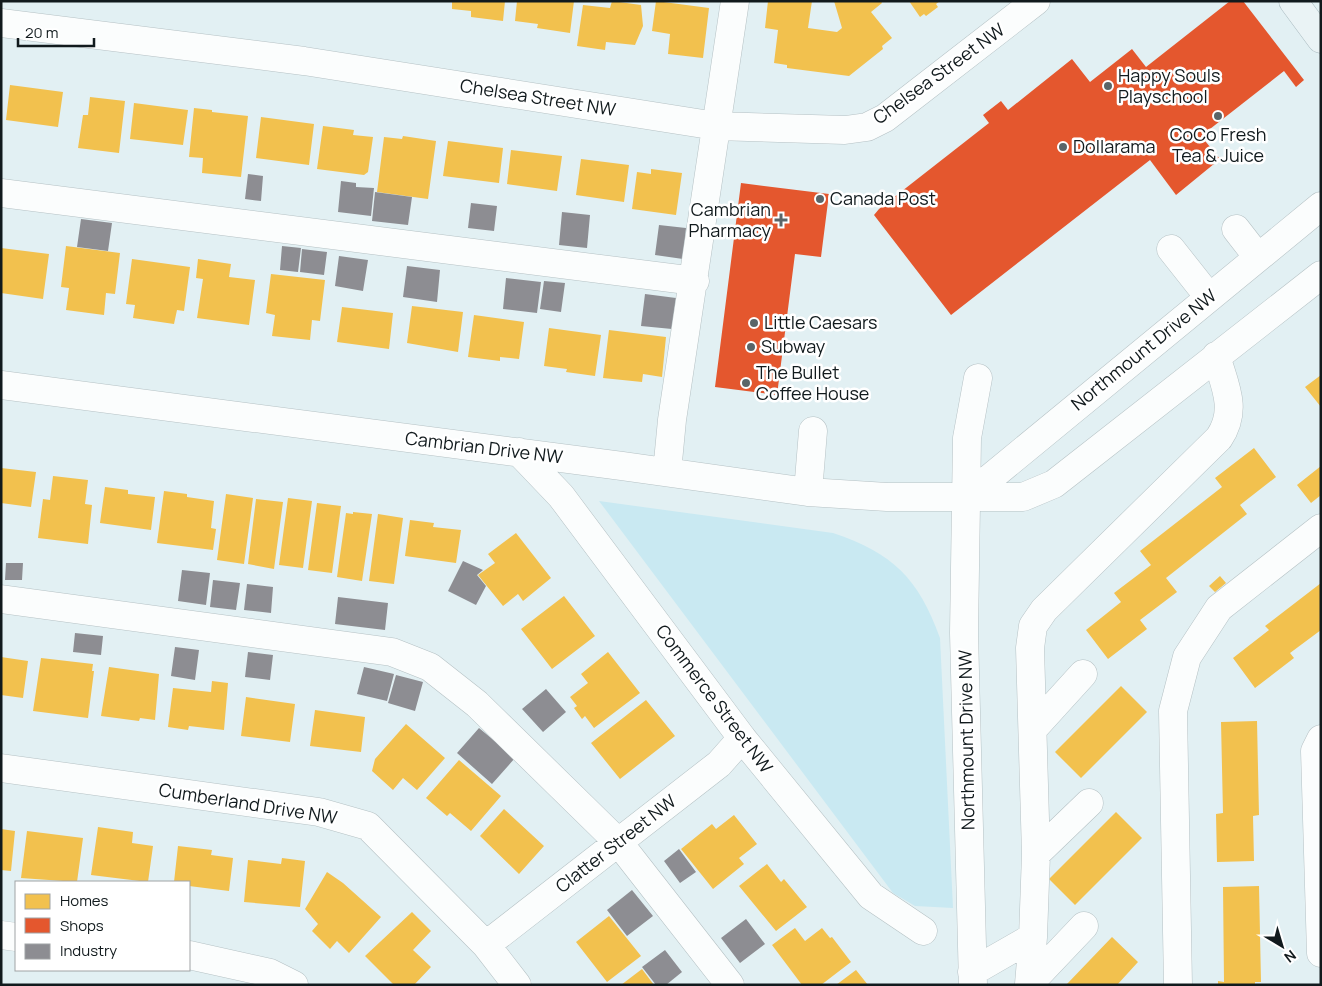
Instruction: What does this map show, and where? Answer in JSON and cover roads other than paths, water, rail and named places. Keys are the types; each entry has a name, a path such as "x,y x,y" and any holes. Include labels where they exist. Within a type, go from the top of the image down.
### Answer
{"main road":[{"path":"1293,1 1321,38"}],"street":[{"path":"668,472 672,420 735,1"},
{"name":"Chelsea Street NW","path":"1,23 304,61 716,126 845,130 866,127 886,118 1036,1"},
{"path":"1,193 694,281"},
{"name":"Northmount Drive NW","path":"973,978 964,633 968,496 1321,206"},
{"path":"1236,229 1258,256"},
{"path":"1171,249 1209,297"},
{"path":"978,378 967,438 968,496 1023,497 1054,484 1321,274"},
{"path":"1084,926 1030,984 1036,854 1030,648 1033,626 1044,610 1219,438 1227,425 1230,410 1216,356"},
{"name":"Cambrian Drive NW","path":"1,385 519,452 808,492 887,497 968,496"},
{"path":"808,492 813,431"},
{"name":"Commerce Street NW","path":"519,452 562,496 742,738 870,896 923,931"},
{"path":"1178,985 1173,711 1187,656 1219,608 1321,528"},
{"path":"1,599 392,652 430,667 477,704 619,843 730,985"},
{"path":"1033,729 1083,674"},
{"name":"Clatter Street NW","path":"486,945 719,764 742,738"},
{"path":"1319,747 1321,952"},
{"name":"Cumberland Drive NW","path":"1,768 319,812 368,826 486,945 517,985"},
{"path":"1036,854 1089,803"},
{"path":"1,935 15,937"},
{"path":"973,978 1033,937"},
{"path":"190,955 270,973 294,985"}],"place":[{"name":"Happy Souls Playschool","path":"1108,86"},
{"name":"CoCo Fresh Tea & Juice","path":"1218,116"},
{"name":"Dollarama","path":"1063,147"},
{"name":"Canada Post","path":"820,199"},
{"name":"Cambrian Pharmacy","path":"781,220"},
{"name":"Little Caesars","path":"754,323"},
{"name":"Subway","path":"751,347"},
{"name":"The Bullet Coffee House","path":"746,383"}]}
